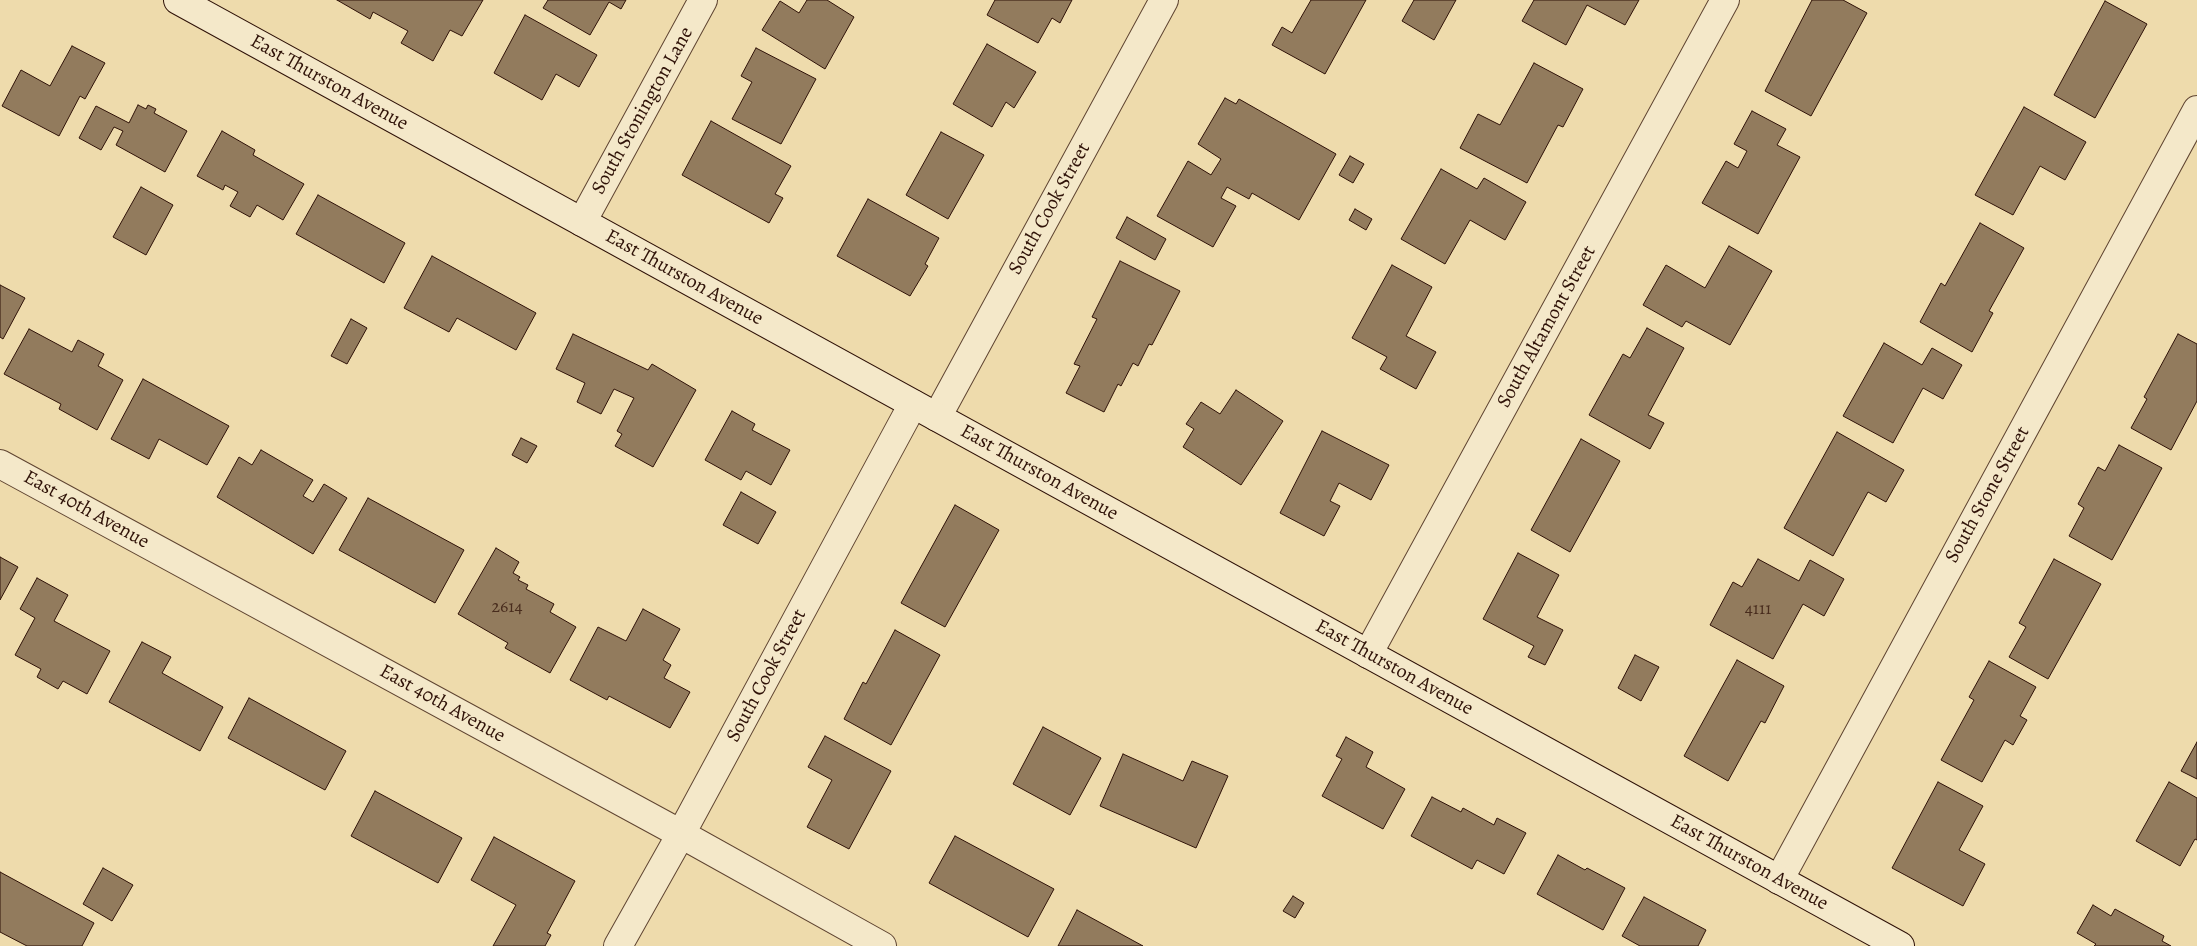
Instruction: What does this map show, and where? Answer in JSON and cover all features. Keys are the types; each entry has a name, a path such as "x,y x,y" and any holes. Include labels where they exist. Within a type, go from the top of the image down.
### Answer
{"street":[{"name":"East Thurston Avenue","path":"178,0 1900,946"},
{"name":"South Stonington Lane","path":"582,222 703,0"},
{"name":"South Cook Street","path":"937,417 1164,0"},
{"name":"South Altamont Street","path":"1368,654 1726,0"},
{"name":"South Stone Street","path":"1779,880 2197,110"},
{"name":"South Cook Street","path":"618,946 681,834 913,404"},
{"name":"East 40th Avenue","path":"0,464 681,834 882,946"}],"building":[{"path":"337,0 483,0 462,36 450,30 433,61 401,43 408,31 373,12 370,19"},
{"path":"548,0 626,0 621,9 609,2 590,35 543,8"},
{"path":"807,0 827,0 854,17 825,69 762,30 780,1 799,13"},
{"path":"995,0 1072,0 1060,23 1052,18 1038,43 987,15"},
{"path":"1311,0 1366,0 1325,74 1272,45 1282,27 1292,33"},
{"path":"1414,0 1456,0 1434,40 1402,21"},
{"path":"1534,0 1639,0 1625,25 1587,5 1566,45 1522,21"},
{"path":"1812,0 1843,0 1867,13 1811,116 1765,91"},
{"path":"2105,1 2147,24 2095,118 2054,95"},
{"path":"525,15 597,55 579,87 556,74 542,100 494,73"},
{"path":"987,44 1036,72 1014,108 1006,102 992,127 953,104"},
{"path":"72,46 105,63 85,99 80,96 59,136 2,106 21,70 50,86"},
{"path":"756,48 816,79 781,144 732,119 752,82 741,76"},
{"path":"1534,63 1583,89 1563,127 1558,125 1527,183 1460,148 1478,114 1500,125"},
{"path":"1225,98 1236,104 1239,99 1336,154 1299,220 1252,193 1249,199 1227,187 1221,198 1236,206 1213,247 1157,216 1188,161 1211,175 1221,159 1198,144"},
{"path":"138,105 146,109 148,105 156,109 154,113 187,131 165,172 116,145 123,131 114,127 101,150 79,138 96,106 129,123"},
{"path":"2024,107 2086,142 2065,180 2040,166 2013,215 1975,195"},
{"path":"1752,111 1786,129 1777,145 1800,157 1758,234 1702,203 1726,161 1738,168 1747,151 1734,144"},
{"path":"711,121 791,166 775,194 783,198 769,223 682,175"},
{"path":"222,131 255,150 253,155 304,184 283,220 257,205 250,217 230,206 238,192 225,185 223,190 197,176"},
{"path":"941,132 984,155 948,219 906,195"},
{"path":"1350,156 1364,164 1353,183 1339,175"},
{"path":"1441,169 1477,189 1484,178 1526,202 1505,240 1470,220 1445,264 1401,239"},
{"path":"141,187 173,205 146,255 113,237"},
{"path":"318,195 405,243 384,283 296,234"},
{"path":"868,199 939,238 925,264 928,266 910,296 837,256"},
{"path":"1355,209 1372,219 1366,230 1349,220"},
{"path":"1127,217 1166,239 1155,260 1116,238"},
{"path":"1980,223 2024,248 1989,311 1993,313 1972,352 1920,322 1941,283 1945,286"},
{"path":"1729,246 1772,271 1730,345 1686,321 1682,327 1643,305 1666,265 1705,288"},
{"path":"432,256 536,313 516,350 457,318 449,332 404,308"},
{"path":"1120,261 1180,291 1152,345 1149,344 1138,366 1133,363 1121,386 1118,384 1104,412 1066,393 1080,366 1074,364 1097,319 1092,317"},
{"path":"1392,265 1432,287 1406,336 1436,352 1416,389 1380,369 1387,357 1352,338"},
{"path":"0,285 25,298 3,339 0,337"},
{"path":"351,319 367,328 347,364 331,356"},
{"path":"1647,328 1684,348 1648,415 1664,423 1650,449 1589,415 1623,354 1630,358"},
{"path":"29,329 72,352 78,340 104,354 98,366 123,380 97,430 59,409 61,404 4,374"},
{"path":"573,334 648,370 652,364 696,390 653,467 615,446 622,434 617,431 634,398 614,389 601,414 577,402 585,383 556,369"},
{"path":"2178,334 2197,344 2197,401 2171,450 2131,428 2147,399 2144,397"},
{"path":"1884,343 1922,365 1932,348 1962,365 1943,399 1923,388 1893,443 1843,416"},
{"path":"143,379 229,426 207,465 159,439 149,459 111,439"},
{"path":"1236,390 1283,421 1241,485 1183,447 1194,429 1186,424 1201,402 1220,414"},
{"path":"732,411 755,424 752,430 790,450 771,485 746,471 741,480 705,460"},
{"path":"1322,431 1389,465 1371,500 1339,483 1330,501 1340,506 1324,536 1280,513"},
{"path":"1837,432 1904,470 1886,502 1868,492 1833,556 1784,528"},
{"path":"521,438 537,446 527,463 512,455"},
{"path":"1581,439 1620,461 1570,552 1531,530"},
{"path":"2119,445 2162,468 2112,560 2069,536 2084,508 2078,504 2098,467 2105,471"},
{"path":"261,450 313,480 303,496 313,502 324,484 347,498 313,554 217,497 239,457 252,465"},
{"path":"741,492 776,512 758,544 723,525"},
{"path":"368,498 464,550 435,603 339,550"},
{"path":"955,505 999,530 945,627 901,603"},
{"path":"496,548 519,562 513,573 520,577 518,580 528,585 526,589 554,604 550,612 576,627 550,673 505,648 508,643 458,614"},
{"path":"1518,553 1559,575 1537,617 1563,630 1545,665 1528,657 1534,646 1483,619"},
{"path":"0,557 18,567 0,600"},
{"path":"1758,559 1799,581 1810,560 1844,579 1824,616 1803,604 1773,659 1710,625 1733,582 1742,587"},
{"path":"2054,559 2101,584 2048,679 2009,657 2026,627 2019,623"},
{"path":"37,578 68,595 54,621 110,651 87,694 63,681 58,689 37,677 41,669 15,655 35,618 20,609"},
{"path":"643,609 680,629 663,660 671,665 664,678 690,692 670,728 609,696 607,700 570,680 598,627 626,641"},
{"path":"895,630 940,655 891,745 844,719 863,682 866,684"},
{"path":"142,642 171,657 162,673 223,707 200,751 109,702"},
{"path":"1635,655 1659,667 1641,701 1618,688"},
{"path":"1737,660 1784,686 1765,723 1761,721 1728,781 1684,756"},
{"path":"1989,661 2036,687 2020,716 2027,720 2013,745 2005,740 1982,782 1941,760 1974,700 1969,697"},
{"path":"249,698 346,751 325,790 228,738"},
{"path":"1043,727 1101,758 1070,815 1013,784"},
{"path":"825,736 891,771 849,849 807,827 832,780 808,767"},
{"path":"1346,737 1373,752 1366,767 1405,789 1383,829 1322,796 1342,759 1336,756"},
{"path":"2197,742 2197,779 2181,771"},
{"path":"1123,754 1183,781 1192,761 1228,776 1196,848 1100,806"},
{"path":"1938,782 1983,806 1959,850 1985,864 1963,906 1892,868"},
{"path":"2169,782 2197,798 2197,840 2195,839 2180,866 2136,841"},
{"path":"375,791 462,838 438,883 351,836"},
{"path":"1432,797 1461,812 1463,808 1494,825 1497,818 1526,833 1504,874 1477,860 1472,869 1411,836"},
{"path":"955,836 1054,889 1028,937 929,883"},
{"path":"494,837 575,881 547,933 551,935 545,946 493,946 516,905 471,880"},
{"path":"1558,855 1585,870 1587,868 1625,888 1603,930 1537,894"},
{"path":"103,868 133,885 112,921 83,904"},
{"path":"0,872 94,923 82,946 27,946 0,932"},
{"path":"1293,896 1304,903 1295,918 1283,911"},
{"path":"1644,897 1706,930 1698,946 1640,946 1622,936"},
{"path":"2093,905 2111,916 2115,909 2164,936 2162,941 2171,946 2094,946 2096,944 2077,933"},
{"path":"1077,910 1143,946 1058,946"}]}
